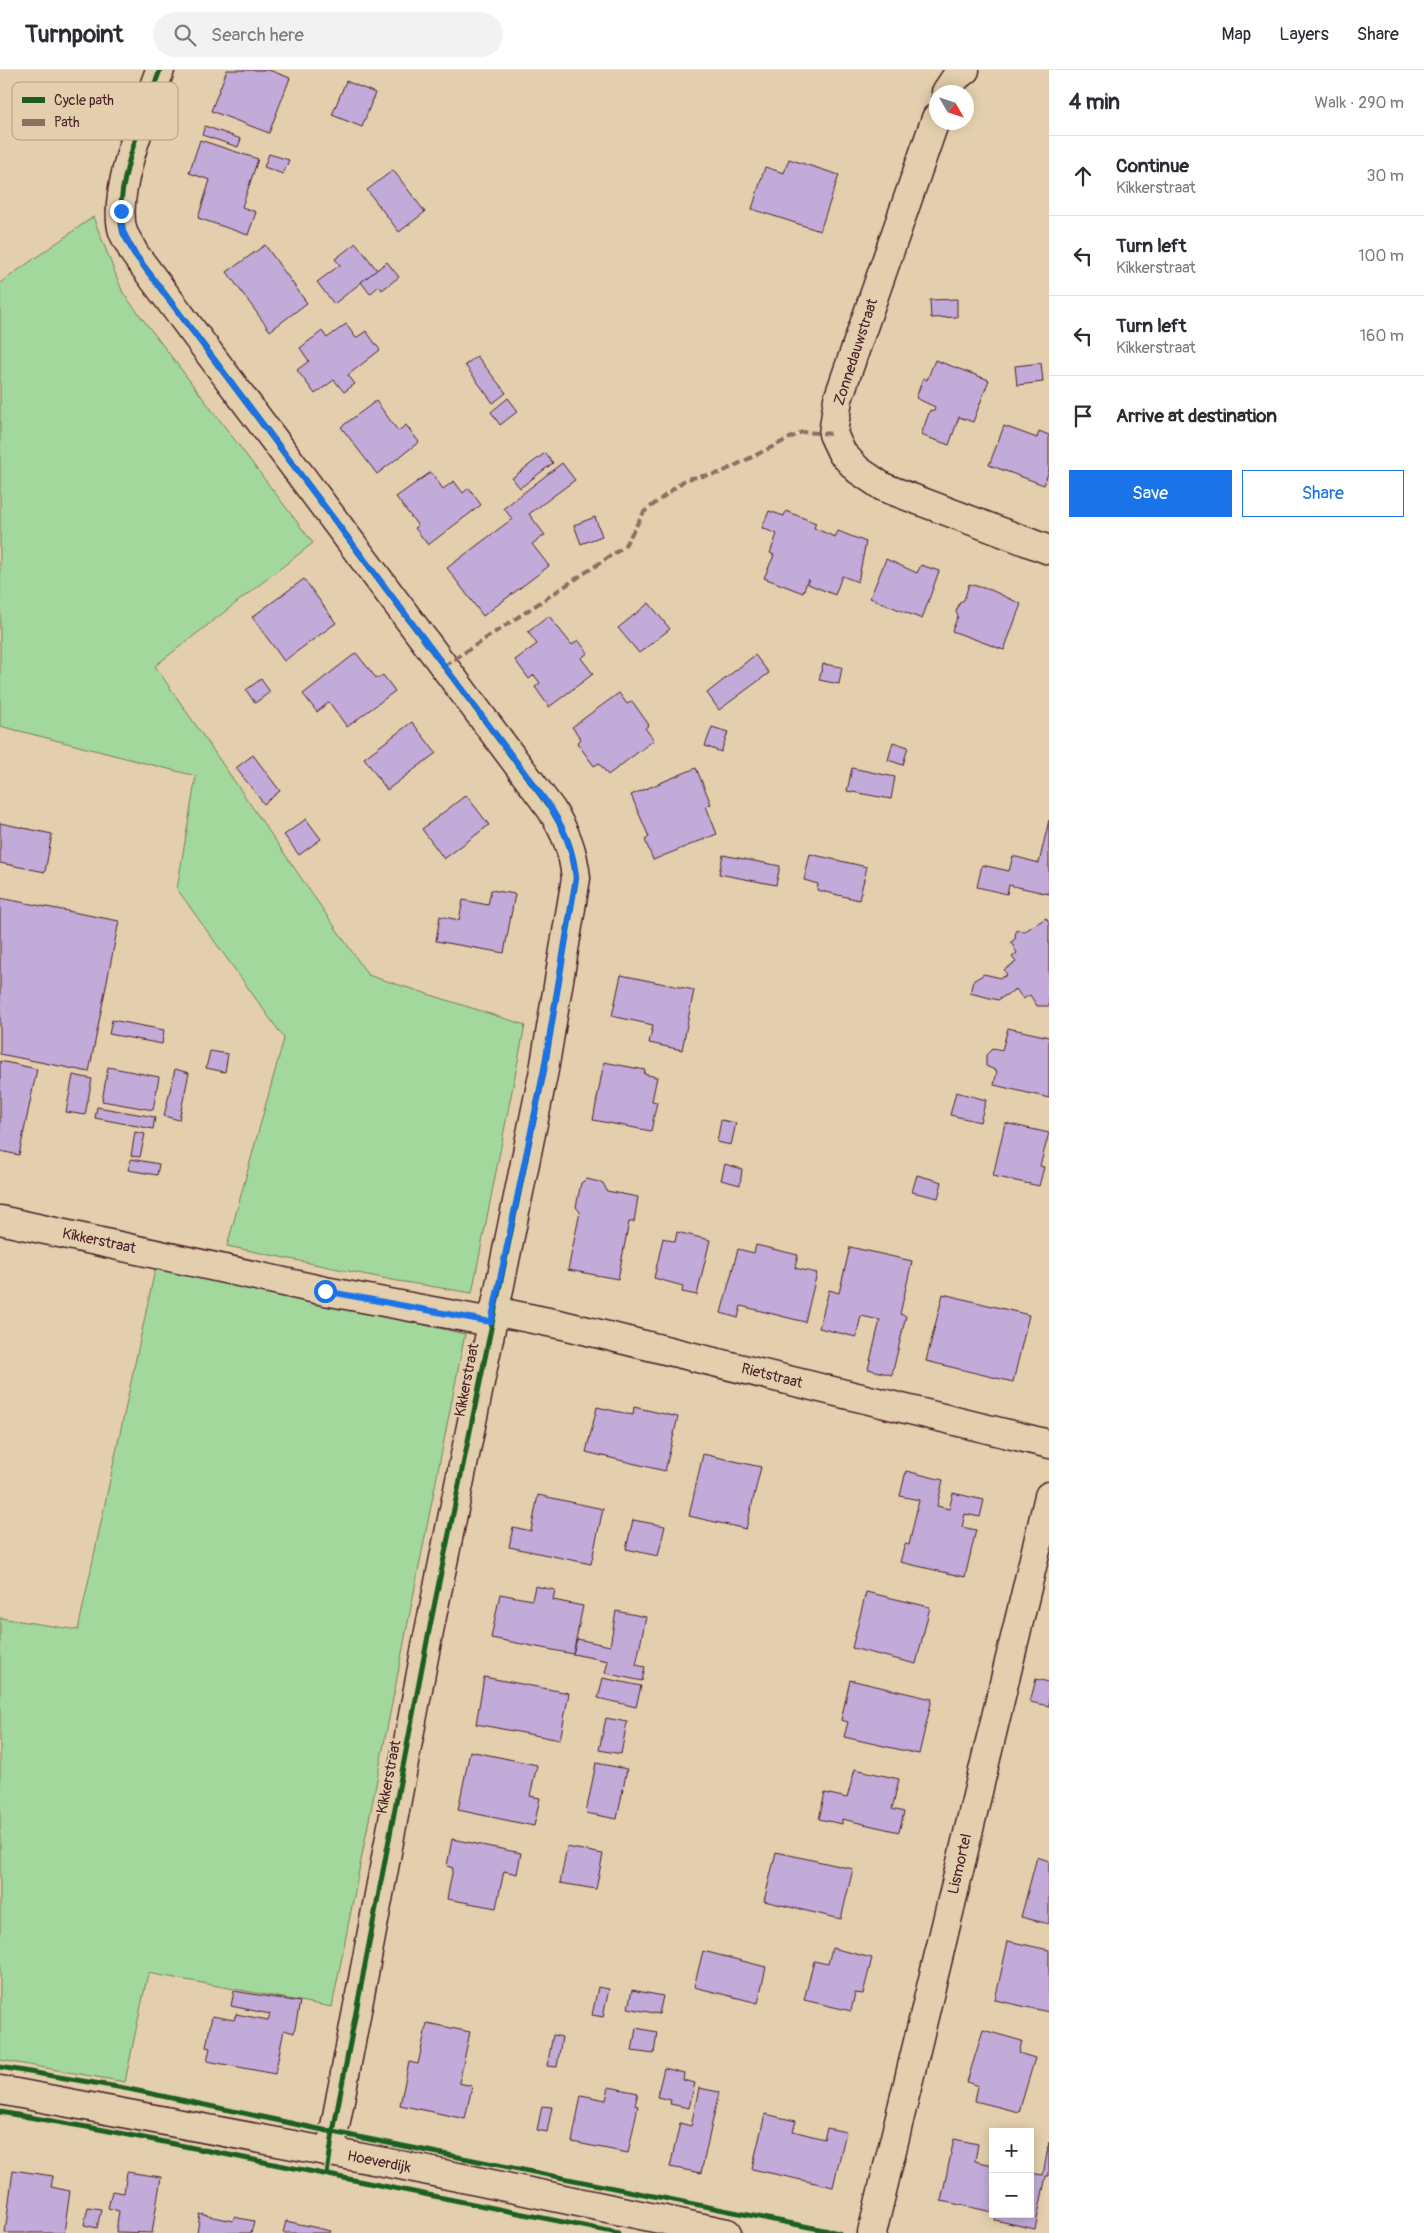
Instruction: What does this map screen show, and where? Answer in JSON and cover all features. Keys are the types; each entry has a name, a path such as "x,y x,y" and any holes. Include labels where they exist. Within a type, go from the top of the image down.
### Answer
{"street":[{"name":"Kikkerstraat","path":"156,82 160,70"},
{"path":"951,85 956,77 965,70"},
{"name":"Zonnedauwstraat","path":"932,130 838,399 833,434 842,453 858,470 883,487 1049,550"},
{"name":"Kikkerstraat","path":"135,140 129,158 122,204 123,232 134,253 551,808 564,829 574,854 576,878 544,1070 492,1316 428,1636 330,2152"},
{"name":"Kikkerstraat","path":"0,1220 325,1291 492,1316"},
{"name":"Rietstraat","path":"492,1316 573,1328 1049,1444"},
{"name":"Lismortel","path":"872,2233 1038,1594 1049,1496"},
{"name":"Hoeverdijk","path":"0,2090 330,2152 727,2233"}],"green space":[{"path":"93,217 123,293 313,543 155,666 368,975 525,1025 472,1293 392,1280 227,1246 284,1038 177,889 196,776 0,726 0,283"},
{"path":"156,1265 465,1334 332,2007 148,1973 125,2082 0,2060 0,1618 78,1630"}],"building":[{"path":"227,70 269,70 290,78 269,133 211,111"},
{"path":"346,81 375,93 362,127 332,115"},
{"path":"205,126 241,139 238,147 202,135"},
{"path":"200,140 258,159 242,207 256,212 248,235 198,218 210,180 189,173"},
{"path":"269,154 289,160 283,174 264,167"},
{"path":"789,159 839,175 820,231 752,209 765,167 784,173"},
{"path":"393,170 425,212 399,232 367,190"},
{"path":"356,243 377,270 334,304 317,282 340,265 335,259"},
{"path":"265,245 307,303 270,331 227,272"},
{"path":"387,262 399,277 382,290 379,286 370,294 361,282"},
{"path":"957,299 957,317 931,318 930,300"},
{"path":"346,324 356,338 366,331 380,350 348,375 355,384 344,392 334,380 315,394 297,370 309,361 300,348 322,331 327,338"},
{"path":"477,356 506,393 493,403 465,365"},
{"path":"935,360 989,380 973,422 959,417 949,445 921,435 930,410 934,411 935,407 916,398 923,378 927,380"},
{"path":"1041,363 1043,382 1017,385 1015,366"},
{"path":"508,398 518,411 500,425 491,412"},
{"path":"376,401 398,431 406,425 419,442 377,474 341,427"},
{"path":"1004,426 1037,438 1039,431 1049,435 1049,470 1044,485 989,465"},
{"path":"545,453 553,463 520,488 512,478"},
{"path":"562,463 575,480 529,514 545,535 532,544 549,566 483,616 447,568 512,519 504,508"},
{"path":"431,472 443,489 454,481 463,493 469,488 481,505 428,545 415,528 418,526 396,497"},
{"path":"769,511 784,516 786,511 816,523 814,528 835,537 838,531 866,542 858,582 842,576 835,595 808,584 808,579 803,593 764,578 774,555 770,553 777,534 762,528"},
{"path":"595,517 602,536 581,544 574,525"},
{"path":"886,559 917,573 921,565 939,571 922,619 870,598"},
{"path":"304,579 336,623 284,661 252,617"},
{"path":"969,584 991,590 1021,604 1004,650 952,631 958,616 956,612 960,602 964,600"},
{"path":"649,603 670,629 639,653 618,628"},
{"path":"549,616 572,645 578,640 588,653 581,658 593,674 549,707 535,687 540,683 534,675 529,679 515,660 537,644 528,632"},
{"path":"356,653 377,679 383,675 395,691 347,727 329,702 317,712 303,694"},
{"path":"755,655 769,673 719,710 707,693"},
{"path":"823,664 842,667 839,684 819,680"},
{"path":"261,679 270,692 255,703 246,690"},
{"path":"619,693 627,704 632,701 649,725 645,728 654,740 608,775 599,763 594,766 577,743 581,739 572,727"},
{"path":"412,722 436,753 387,790 364,758"},
{"path":"712,727 728,732 721,752 705,746"},
{"path":"893,742 908,747 903,765 888,760"},
{"path":"253,755 280,791 264,804 236,768"},
{"path":"696,768 711,804 706,806 717,834 653,860 645,840 649,837 631,795"},
{"path":"852,768 895,777 891,799 847,791"},
{"path":"466,795 489,825 444,859 422,829"},
{"path":"306,819 321,839 299,855 284,835"},
{"path":"1049,820 1049,894 1009,885 1007,894 977,887 982,865 1009,871 1013,856 1039,863"},
{"path":"0,823 52,834 45,872 0,863"},
{"path":"810,854 867,867 859,900 817,890 818,884 804,880"},
{"path":"723,855 780,866 776,885 719,874"},
{"path":"491,890 515,894 504,953 436,941 440,916 459,920 463,900 488,905"},
{"path":"0,898 119,921 89,1072 0,1054"},
{"path":"1046,918 1049,923 1049,1006 1037,1006 1030,995 1023,999 1016,989 998,1000 970,993 973,981 984,974 1001,978 1007,975 1004,970 1016,962 1012,957 1017,953 1011,942 1015,939 1016,930 1025,931"},
{"path":"621,975 694,990 682,1050 649,1043 653,1025 612,1016"},
{"path":"112,1020 164,1030 162,1044 109,1034"},
{"path":"1008,1028 1049,1037 1049,1098 994,1085 997,1071 986,1066 986,1055 993,1048 1002,1050"},
{"path":"210,1051 228,1054 225,1072 206,1068"},
{"path":"0,1061 37,1069 19,1155 0,1151"},
{"path":"604,1062 645,1070 644,1074 657,1077 652,1101 657,1102 651,1131 593,1120"},
{"path":"108,1067 159,1077 153,1110 102,1101"},
{"path":"175,1069 189,1073 179,1120 164,1116"},
{"path":"73,1075 92,1079 85,1115 66,1112"},
{"path":"956,1092 986,1100 980,1122 950,1115"},
{"path":"97,1107 155,1117 153,1129 95,1118"},
{"path":"721,1120 736,1123 731,1145 717,1142"},
{"path":"1005,1123 1049,1133 1040,1166 1044,1167 1039,1186 993,1176"},
{"path":"135,1132 145,1134 140,1157 131,1156"},
{"path":"131,1159 159,1164 157,1175 128,1170"},
{"path":"725,1164 742,1169 740,1185 721,1180"},
{"path":"917,1175 942,1182 938,1198 912,1192"},
{"path":"587,1179 603,1183 607,1191 638,1197 634,1222 629,1222 618,1279 568,1270 580,1212 576,1207 581,1183"},
{"path":"677,1232 710,1240 697,1295 682,1292 683,1286 654,1278 663,1238 675,1242"},
{"path":"756,1245 798,1255 795,1268 817,1273 805,1322 741,1306 738,1318 721,1313 738,1249 754,1253"},
{"path":"850,1247 912,1261 900,1314 906,1316 892,1375 868,1369 880,1320 861,1316 856,1337 819,1328 829,1290 839,1293"},
{"path":"943,1294 1029,1315 1013,1382 926,1361"},
{"path":"597,1407 633,1415 634,1407 678,1417 665,1471 586,1452"},
{"path":"703,1454 761,1467 746,1529 689,1516"},
{"path":"906,1471 943,1480 937,1506 949,1509 953,1493 984,1500 980,1517 965,1514 962,1527 976,1530 965,1577 900,1562 905,1544 909,1545 919,1500 900,1496"},
{"path":"538,1495 603,1509 591,1564 509,1547 513,1527 531,1531"},
{"path":"633,1520 665,1526 658,1556 626,1549"},
{"path":"535,1586 555,1590 553,1600 583,1606 573,1654 491,1638 500,1594 532,1600"},
{"path":"866,1592 930,1607 916,1664 852,1648"},
{"path":"616,1611 646,1617 636,1665 645,1667 642,1681 605,1673 608,1661 573,1654 577,1639 610,1646"},
{"path":"484,1677 569,1693 560,1740 476,1724"},
{"path":"603,1678 641,1686 636,1707 598,1698"},
{"path":"1036,1679 1049,1682 1049,1706 1030,1702"},
{"path":"850,1680 932,1699 919,1754 844,1737 848,1722 841,1720"},
{"path":"606,1718 627,1722 621,1754 599,1750"},
{"path":"470,1751 537,1765 530,1796 540,1798 534,1826 458,1810"},
{"path":"596,1763 627,1769 617,1819 586,1813"},
{"path":"855,1769 899,1779 892,1809 904,1812 899,1832 842,1819 842,1824 819,1819 825,1793 847,1798"},
{"path":"452,1839 521,1853 517,1874 504,1871 496,1908 447,1899 453,1868 447,1866"},
{"path":"567,1847 603,1854 596,1889 560,1883"},
{"path":"776,1852 853,1869 841,1919 764,1901"},
{"path":"1037,1857 1049,1861 1049,1924 1021,1917"},
{"path":"1008,1941 1049,1950 1049,2012 995,2000"},
{"path":"832,1948 872,1958 863,1994 855,1993 851,2011 804,2000 814,1961 828,1964"},
{"path":"703,1951 766,1967 758,2003 694,1987"},
{"path":"598,1987 609,1989 603,2017 592,2015"},
{"path":"632,1990 663,1996 659,2014 628,2008"},
{"path":"234,1991 300,2002 294,2033 284,2030 275,2074 207,2061 210,2048 206,2047 212,2016 234,2020 236,2014 268,2020 270,2014 231,2006"},
{"path":"427,2023 470,2032 459,2083 472,2086 465,2119 400,2105 409,2062 418,2064"},
{"path":"636,2028 657,2032 654,2054 632,2051"},
{"path":"983,2030 1022,2041 1019,2053 1035,2058 1019,2112 975,2101 978,2086 967,2082"},
{"path":"553,2035 562,2037 557,2067 547,2066"},
{"path":"664,2068 684,2073 683,2080 695,2083 689,2108 670,2104 671,2100 657,2097"},
{"path":"609,2087 638,2093 635,2105 638,2106 628,2153 572,2142 581,2095 606,2100"},
{"path":"699,2088 719,2092 701,2173 670,2167 680,2123 691,2126"},
{"path":"542,2106 552,2107 547,2132 537,2130"},
{"path":"765,2114 796,2121 793,2131 824,2139 827,2128 846,2132 833,2187 752,2169"},
{"path":"954,2139 978,2144 975,2161 989,2164 989,2211 941,2201"},
{"path":"1049,2142 1049,2176 1046,2176 1035,2229 995,2220 996,2218 1034,2218 1034,2174 1043,2175"},
{"path":"13,2170 53,2176 51,2187 70,2191 64,2233 5,2233"},
{"path":"127,2172 161,2177 152,2233 116,2232 119,2211 108,2208 112,2191 124,2193"},
{"path":"88,2207 101,2209 97,2228 84,2225"},
{"path":"200,2214 233,2221 234,2217 254,2221 251,2233 197,2233"},
{"path":"286,2221 331,2231 330,2233 283,2233"}],"marked path":[{"path":"444,666 624,547 644,512 686,479 720,473 802,432 833,434"}],"cycle path":[{"path":"156,82 160,70"},
{"path":"135,140 126,174 121,215 124,235 134,253 551,809 568,842 576,878 544,1070 428,1636 333,2132 327,2174"},
{"path":"0,2067 124,2088 333,2132 839,2233"},
{"path":"0,2112 104,2130 618,2233"}],"route":[{"path":"121,211 123,232 134,253 551,808 564,829 574,854 576,878 544,1070 491,1322 325,1291"}]}
